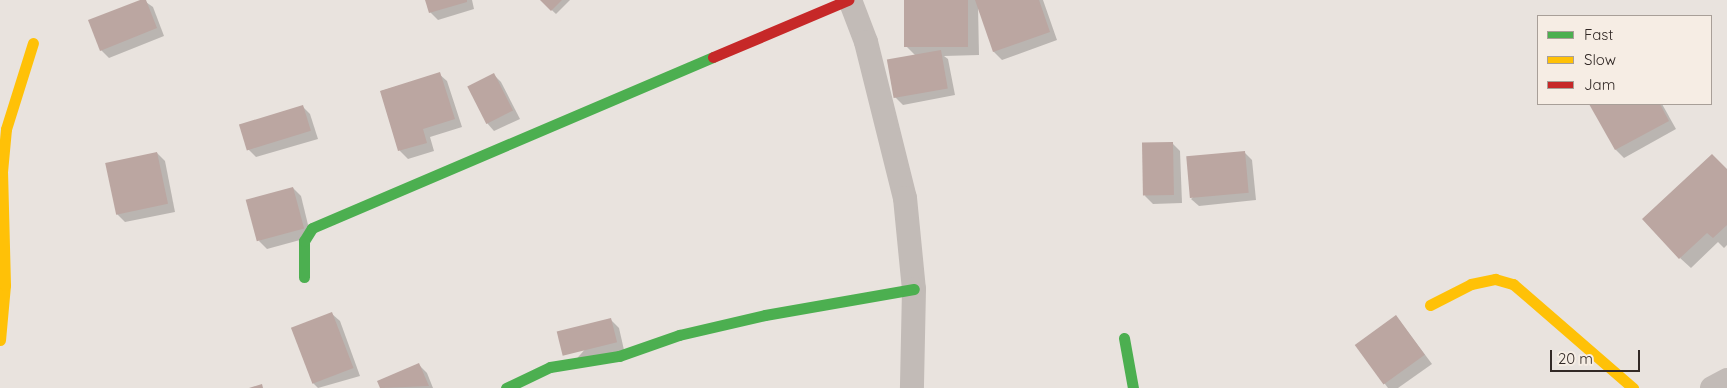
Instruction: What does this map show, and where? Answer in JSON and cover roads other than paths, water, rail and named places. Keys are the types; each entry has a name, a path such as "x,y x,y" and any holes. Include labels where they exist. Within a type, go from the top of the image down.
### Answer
{"street":[{"path":"304,277 304,241 312,228 341,212 849,0 866,42 906,198 914,289 912,388"},
{"path":"0,340 4,285 2,172 6,129 33,43"},
{"path":"1430,305 1471,284 1495,279 1513,284 1633,388"},
{"path":"506,388 550,367 620,356 679,335 766,314 914,289"},
{"path":"1124,338 1133,388"},
{"path":"1712,388 1727,380"}]}
